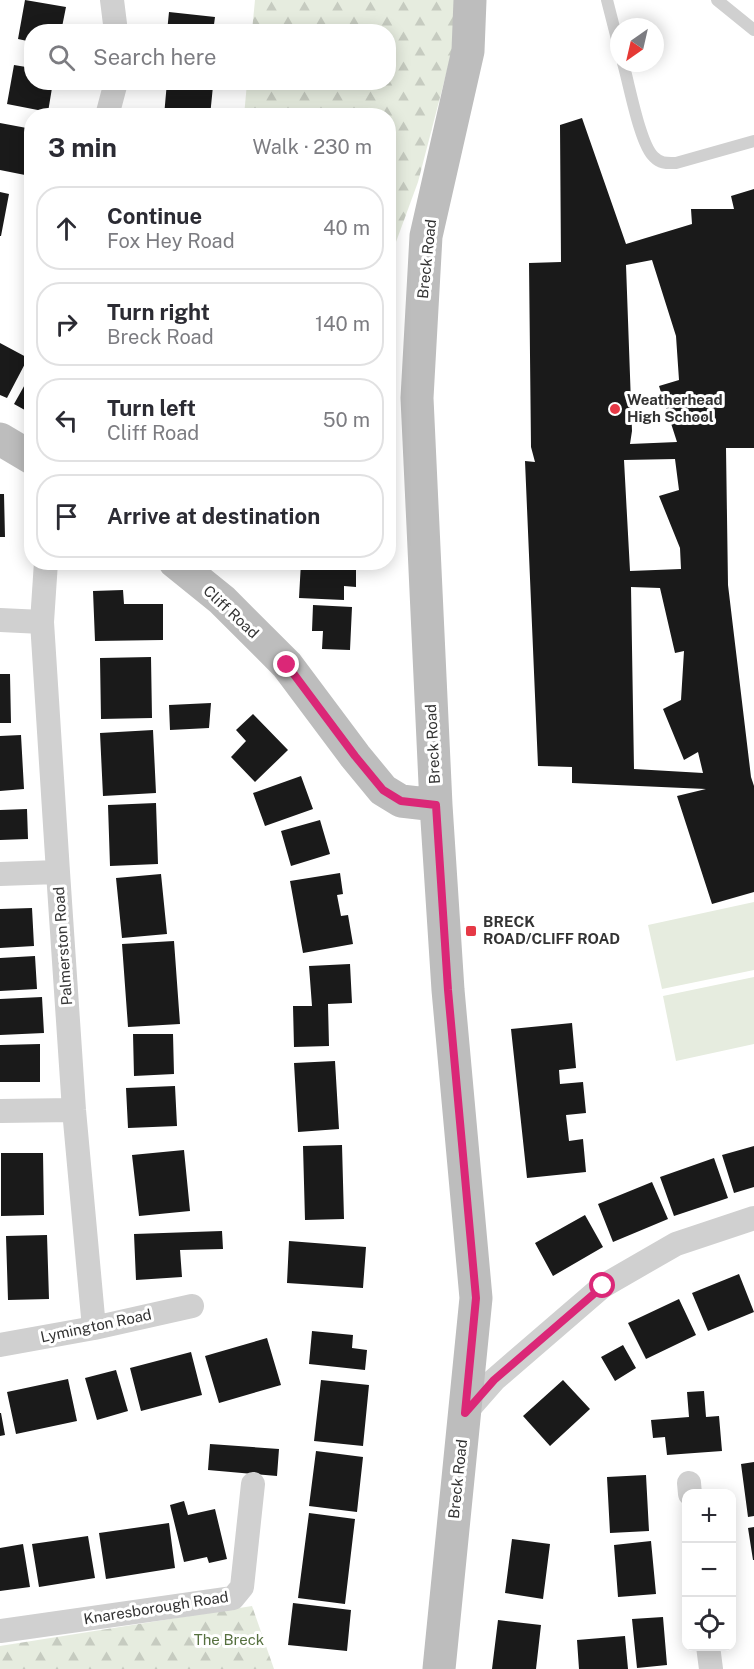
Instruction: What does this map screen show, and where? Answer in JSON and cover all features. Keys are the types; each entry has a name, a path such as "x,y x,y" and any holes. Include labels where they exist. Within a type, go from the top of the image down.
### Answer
{"main road":[{"name":"Breck Road","path":"438,1669 476,1298 448,990 436,805 417,398 426,236 468,51 470,0"},
{"path":"0,439 24,453"},
{"name":"Cliff Road","path":"185,570 222,600 287,665 383,790 401,801 436,805"}],"street":[{"path":"111,0 115,24"},
{"path":"109,108 114,90"},
{"name":"Palmerston Road","path":"45,570 42,622 58,872 74,1110 94,1328"},
{"path":"0,620 42,622"},
{"path":"0,874 58,872"},
{"path":"0,1111 74,1110"},
{"path":"465,1413 494,1380 603,1286 676,1244 754,1218"},
{"name":"Lymington Road","path":"0,1345 94,1328 192,1306"},
{"name":"Knaresborough Road","path":"0,1631 233,1598 242,1587 253,1484"},
{"path":"709,1651 711,1669"}],"lane":[{"path":"607,0 612,18"},
{"path":"717,0 754,30"},
{"path":"625,72 644,142 652,156 663,163 676,163 754,141"}],"green space":[{"path":"255,0 456,0 456,36 418,182 396,242 396,108 245,108 246,90 396,90 396,24 253,24"},
{"path":"754,902 754,970 662,989 648,925"},
{"path":"754,977 754,1044 676,1061 663,996"},
{"name":"The Breck","path":"252,1606 274,1669 0,1669 0,1646"}],"building":[{"path":"25,0 66,7 63,24 24,24 24,40 18,39"},
{"path":"169,12 215,17 214,24 168,24"},
{"path":"14,65 24,67 24,90 52,90 49,108 28,108 7,104"},
{"path":"166,90 213,90 211,108 165,108"},
{"path":"582,118 626,244 692,224 691,209 734,209 731,196 754,189 754,448 726,448 728,585 751,777 754,786 754,892 712,904 677,796 706,789 572,783 572,767 538,766 525,461 535,462 531,447 529,263 561,262 560,125","holes":["652,260 676,336 679,380 659,386 677,442 630,444 632,431 626,265","675,459 679,490 659,496 680,548 681,569 630,571 624,460","631,587 660,588 675,653 684,651 681,700 663,709 684,760 698,752 703,773 634,769"]},
{"path":"0,123 24,128 24,175 0,170"},
{"path":"0,192 9,194 1,236 0,236"},
{"path":"0,343 24,356 24,366 7,398 0,395"},
{"path":"24,386 24,410 14,404"},
{"path":"0,494 4,494 5,537 0,537"},
{"path":"301,570 356,570 356,587 344,586 344,600 299,598"},
{"path":"123,590 124,604 163,604 163,640 95,641 93,591"},
{"path":"313,605 352,607 350,650 322,649 323,631 312,631"},
{"path":"151,657 152,718 101,719 100,658"},
{"path":"0,674 10,674 11,723 0,723"},
{"path":"211,703 209,728 170,730 169,705"},
{"path":"253,714 288,750 255,782 231,757 246,741 236,730"},
{"path":"153,730 156,793 103,796 100,733"},
{"path":"21,735 24,789 0,791 0,736"},
{"path":"301,776 313,809 265,826 253,793"},
{"path":"156,803 158,864 110,866 108,805"},
{"path":"27,809 28,839 0,840 0,810"},
{"path":"320,820 330,854 291,866 281,831"},
{"path":"340,873 343,894 337,895 341,916 348,915 353,944 303,953 290,881"},
{"path":"161,874 167,934 122,938 116,878"},
{"path":"32,908 34,946 0,948 0,909"},
{"path":"174,941 180,1024 128,1027 122,944"},
{"path":"35,956 37,989 0,991 0,958"},
{"path":"350,964 352,1003 328,1004 329,1046 294,1047 293,1006 312,1006 309,966"},
{"path":"42,997 44,1033 0,1035 0,999"},
{"path":"572,1023 576,1068 559,1070 560,1084 583,1082 586,1113 566,1115 569,1141 583,1139 586,1172 527,1178 511,1029"},
{"path":"133,1034 173,1034 174,1074 134,1076"},
{"path":"40,1044 40,1082 0,1082 0,1045"},
{"path":"335,1061 339,1129 298,1132 294,1063"},
{"path":"175,1086 177,1126 128,1128 126,1088"},
{"path":"342,1145 344,1219 305,1220 303,1146"},
{"path":"754,1146 754,1187 734,1193 722,1155"},
{"path":"184,1150 190,1211 139,1216 132,1155"},
{"path":"1,1153 43,1153 44,1215 1,1216"},
{"path":"714,1158 728,1198 674,1216 660,1177"},
{"path":"652,1182 668,1219 613,1242 598,1204"},
{"path":"585,1215 603,1247 553,1276 535,1243"},
{"path":"222,1231 223,1249 180,1250 182,1277 136,1280 134,1234"},
{"path":"47,1235 49,1299 8,1300 6,1236"},
{"path":"289,1241 366,1247 363,1288 287,1283"},
{"path":"739,1274 754,1312 708,1331 692,1293"},
{"path":"679,1299 696,1335 646,1359 628,1323"},
{"path":"312,1331 353,1335 352,1348 367,1350 365,1370 309,1364"},
{"path":"267,1338 281,1385 219,1403 205,1356"},
{"path":"623,1345 636,1368 615,1381 601,1357"},
{"path":"191,1352 202,1395 141,1411 130,1368"},
{"path":"116,1370 128,1411 97,1420 85,1378"},
{"path":"68,1379 77,1421 16,1434 7,1392"},
{"path":"321,1380 369,1385 363,1446 314,1441"},
{"path":"563,1380 590,1409 550,1446 523,1416"},
{"path":"704,1391 706,1417 719,1416 722,1451 667,1455 665,1437 653,1438 651,1420 689,1417 687,1392"},
{"path":"0,1413 5,1435 0,1436"},
{"path":"210,1444 279,1449 277,1476 208,1470"},
{"path":"316,1451 363,1457 357,1512 309,1506"},
{"path":"754,1462 754,1516 748,1517 741,1464"},
{"path":"646,1475 649,1531 610,1533 607,1477"},
{"path":"184,1501 188,1515 215,1509 227,1559 209,1563 207,1557 184,1562 170,1505"},
{"path":"309,1513 355,1519 345,1604 298,1598"},
{"path":"169,1523 175,1568 106,1579 99,1533"},
{"path":"754,1527 754,1560 753,1560 748,1528"},
{"path":"88,1536 95,1578 39,1587 32,1544"},
{"path":"512,1539 550,1544 543,1599 505,1593"},
{"path":"651,1541 656,1594 618,1597 614,1545"},
{"path":"23,1544 30,1587 0,1591 0,1548"},
{"path":"293,1603 351,1610 347,1651 288,1645"},
{"path":"663,1617 667,1665 637,1668 632,1619"},
{"path":"498,1620 541,1625 536,1669 492,1669"},
{"path":"625,1636 628,1669 579,1669 577,1640"}],"place":[{"name":"Weatherhead High School","path":"615,409"},
{"name":"BRECK ROAD/CLIFF ROAD","path":"471,931"}],"route":[{"path":"287,665 383,790 401,801 436,805 448,990 476,1298 465,1413 494,1380 603,1286"}]}
